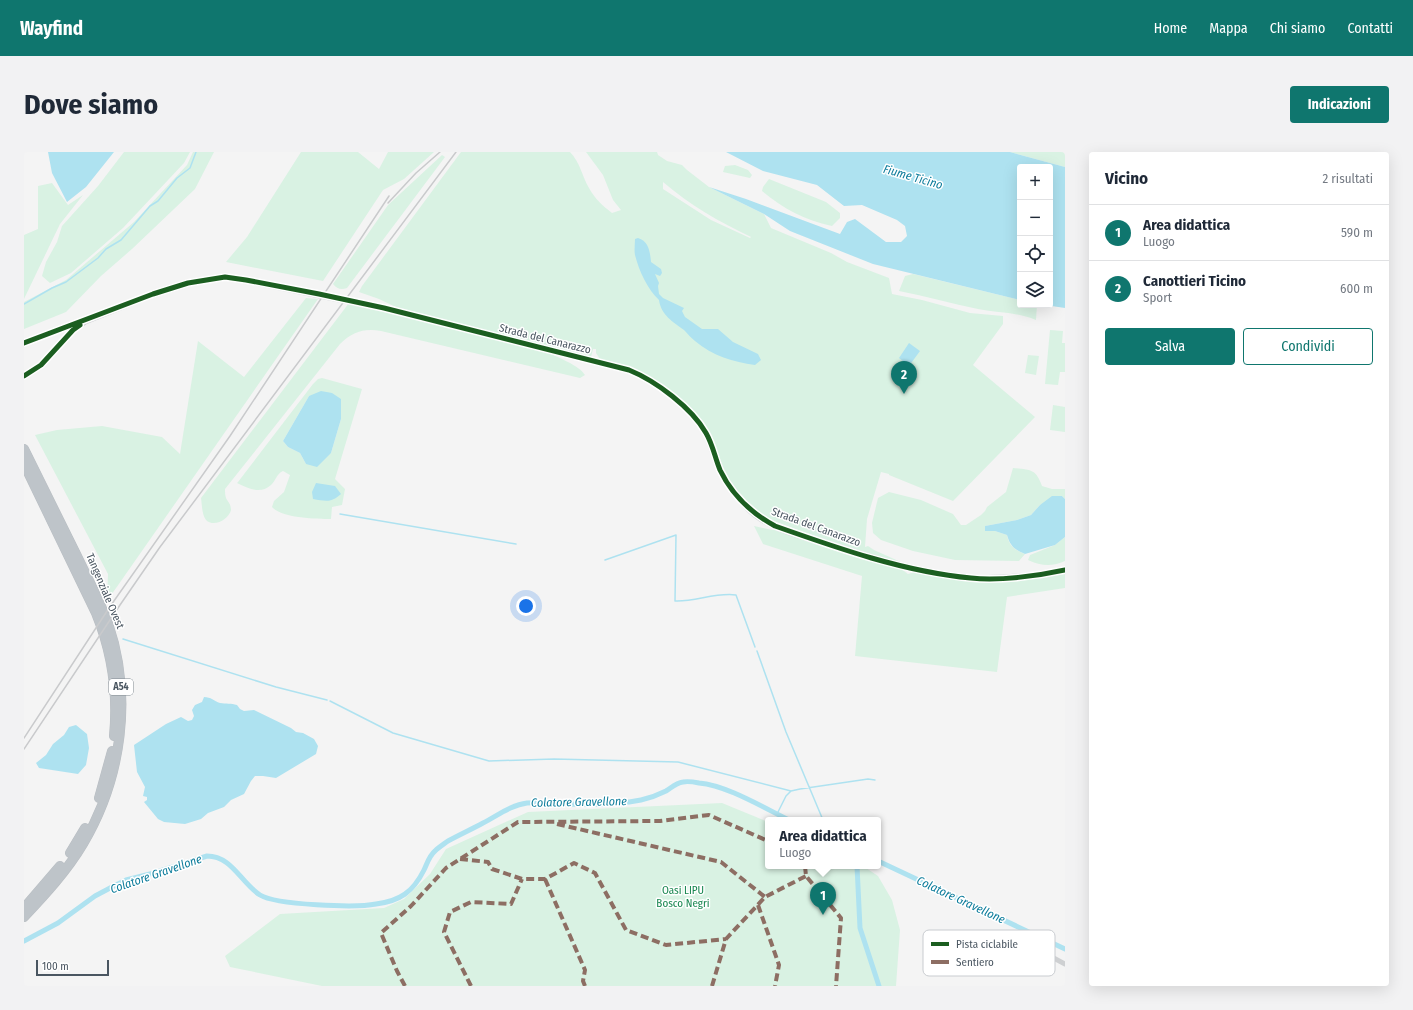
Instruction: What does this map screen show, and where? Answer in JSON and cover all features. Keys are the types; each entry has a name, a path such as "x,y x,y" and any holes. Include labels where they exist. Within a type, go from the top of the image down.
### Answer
{"highway":[{"name":"Tangenziale Ovest","path":"24,448 108,623 120,677 122,712 118,750 114,770 94,825 82,846 70,862 24,917"},
{"name":"Tangenziale Ovest","path":"24,464 102,626 108,647 113,675 115,709 112,748 97,804 77,842 66,858 24,908"}],"street":[{"name":"Strada del Canarazzo","path":"24,376 41,365 68,336 85,321 153,294 188,283 225,277 246,280 349,300 640,374 661,387 700,424 706,433 720,470 731,489 747,508 775,526 887,562 913,569 954,576 995,579 1065,570"},
{"path":"24,343 85,321"},
{"path":"59,330 65,332 68,336"},
{"path":"1055,959 1065,964"}],"green space":[{"path":"124,152 190,152 184,163 123,228 71,273 50,283 42,276 46,262 57,242 62,226 98,186"},
{"path":"193,152 214,152 195,189 132,249 101,276 66,312 24,329 24,302 66,280 134,222 187,165"},
{"path":"301,152 358,152 379,169 388,152 434,152 404,179 383,190 323,281 226,262 247,237"},
{"path":"461,152 570,152 579,165 591,192 599,202 612,213 621,210 613,200 603,175 586,152 657,152 658,155 667,161 682,165 709,187 764,214 771,228 831,253 847,262 889,278 892,294 922,300 970,313 1003,316 1003,324 973,365 1035,417 953,501 881,472 867,519 865,547 868,546 903,563 841,546 771,520 756,511 734,488 710,436 664,387 651,377 637,370 600,359 596,353 596,349 593,349 591,357 398,308 359,292","holes":["663,182 705,212 751,237 750,238 711,220 663,189"]},
{"path":"1010,152 1065,152 1065,167"},
{"path":"442,155 445,157 347,288 341,289 336,287 333,284 388,205"},
{"path":"735,165 748,170 752,175 750,178 723,172 725,166"},
{"path":"769,179 826,202 840,213 840,218 832,226 812,221 795,213 762,191"},
{"path":"52,183 68,205 83,195 60,224 24,299 24,235 38,229 38,186"},
{"path":"913,274 1017,299 1017,308 1037,308 1036,320 1021,315 978,309 899,291 905,276"},
{"path":"306,298 318,299 107,601 108,574 35,435 57,430 102,426 162,437 180,454 198,341 244,377"},
{"path":"349,303 546,352 573,365 585,375 580,378 381,331 369,330 359,332 349,336 340,344 225,489 225,495 231,508 230,513 217,523 209,522 206,520 202,510 201,498"},
{"path":"1050,330 1063,331 1062,343 1065,343 1065,372 1060,372 1058,385 1045,384"},
{"path":"1028,355 1039,356 1036,375 1025,373"},
{"path":"322,378 362,389 335,479 345,489 342,505 332,507 331,519 291,516 283,514 272,507 274,501 284,492 290,475 283,471 271,485 263,490 254,490 237,483 318,379","holes":["309,396 341,399 341,419 331,453 306,464 300,453 288,447 283,441"]},
{"path":"1053,405 1065,407 1065,432 1050,430"},
{"path":"1013,468 1032,471 1040,480 1042,486 1052,489 1065,489 1065,499 1062,496 1040,505 1031,515 1017,520 985,526 985,531 995,531 1007,535 1009,542 1013,547 1025,554 1019,561 955,560 913,551 881,540 873,533 872,523 878,498 889,492 921,500 953,514 961,525 966,525 981,515 987,507 1006,492"},
{"path":"754,526 777,530 900,568 908,574 915,572 976,582 1010,581 1065,574 1065,588 1007,597 997,672 855,656 862,576 763,544"},
{"path":"1065,537 1065,561 1046,565 1037,564 1028,560 1030,555 1055,545"},
{"name":"Oasi LIPU Bosco Negri","path":"722,803 765,821 765,869 868,869 878,876 892,900 900,930 896,986 322,986 230,967 225,956 280,914 384,908 404,899 430,874 446,849 528,812"}],"water":[{"path":"48,152 114,152 86,187 67,202 52,173"},
{"name":"Fiume Ticino","path":"726,152 1010,152 1065,167 1065,308 1053,306 1053,164 1017,164 1017,299 873,264 790,231 764,214 709,187 840,234 847,222 855,219 886,242 901,242 907,236 905,226 897,220 862,205 844,206 817,185 763,171"},
{"path":"635,239 642,239 647,244 651,262 661,269 662,273 660,276 655,274 659,283 659,294 663,298 684,308 682,311 685,317 702,329 718,329 733,342 758,354 761,360 755,365 731,360 709,351 668,318 662,310 659,300 644,280 639,267 635,255"},
{"path":"909,343 920,351 909,366 899,358"},
{"path":"321,391 332,393 341,399 341,419 331,453 317,467 306,464 300,453 288,447 283,441 309,396"},
{"path":"316,483 335,486 341,494 328,501 313,499 312,492"},
{"path":"1052,496 1062,496 1065,499 1065,537 1055,545 1025,554 1013,547 1007,535 995,531 985,531 985,526 1017,520 1031,515 1040,505"},
{"path":"204,697 211,698 220,703 237,705 244,711 254,710 291,728 296,732 303,733 314,739 318,746 316,754 276,778 255,776 244,794 231,800 224,807 208,813 201,819 185,824 164,822 158,819 144,802 147,800 147,797 143,796 145,787 137,772 134,745 166,724 181,717 188,721 192,720 194,716 192,710 195,705 202,702"},
{"path":"76,725 87,734 89,748 86,765 78,774 39,768 36,763 46,755 53,744 64,735 69,727"}],"waterway":[{"path":"24,304 66,282 98,258 106,249 121,240 150,206 158,201 177,178 190,168 196,152"},
{"path":"340,514 516,544"},
{"path":"605,560 676,535 675,601 728,594 736,595 755,647"},
{"path":"123,639 276,687 327,700"},
{"path":"757,651 786,732 822,817"},
{"path":"330,701 393,733 489,761 554,759 678,762 791,791"},
{"path":"777,814 786,796 791,791 868,779 875,780"},
{"name":"Colatore Gravellone","path":"24,941 58,923 95,896 126,880 154,873 207,856 216,857 223,860 230,865 253,890 260,895 269,898 298,903 335,906 385,903 399,898 410,890 420,878 431,855 448,841 510,808 527,803 612,804 632,802 654,796 666,791 678,783 689,782 710,785 733,792 783,817"},
{"name":"Colatore Gravellone","path":"881,862 1025,930"},
{"path":"857,869 860,928 879,986"},
{"name":"Colatore Gravellone","path":"1055,944 1065,949"}],"railway":[{"path":"388,203 416,173 440,152"},
{"path":"24,749 160,547 456,152"},
{"path":"24,738 109,608 230,436 389,196"}],"marked path":[{"path":"405,986 381,933 411,906 446,868 518,822 660,821 709,815 765,840"},
{"path":"557,824 721,862 765,897"},
{"path":"460,859 488,862 492,869 522,879 545,879 574,863 595,873 626,930 666,945 726,939"},
{"path":"805,869 806,876 841,918 836,986"},
{"path":"712,986 726,939 765,897 806,876"},
{"path":"471,986 444,932 450,912 471,902 511,904 522,879"},
{"path":"545,879 585,970 583,981 585,986"},
{"path":"758,905 779,965 775,986"}],"cycle path":[{"path":"24,343 153,294 188,283 225,277 319,294 384,308 629,370 650,381 662,388 692,414 706,433 720,470 730,487 750,509 775,526 822,543 896,565 946,575 982,579 1006,578 1031,576 1065,570"},
{"path":"24,376 41,365 73,330 80,325"}],"place":[{"name":"Canottieri Ticino","path":"904,394"},
{"name":"Area didattica","path":"823,915"}]}
